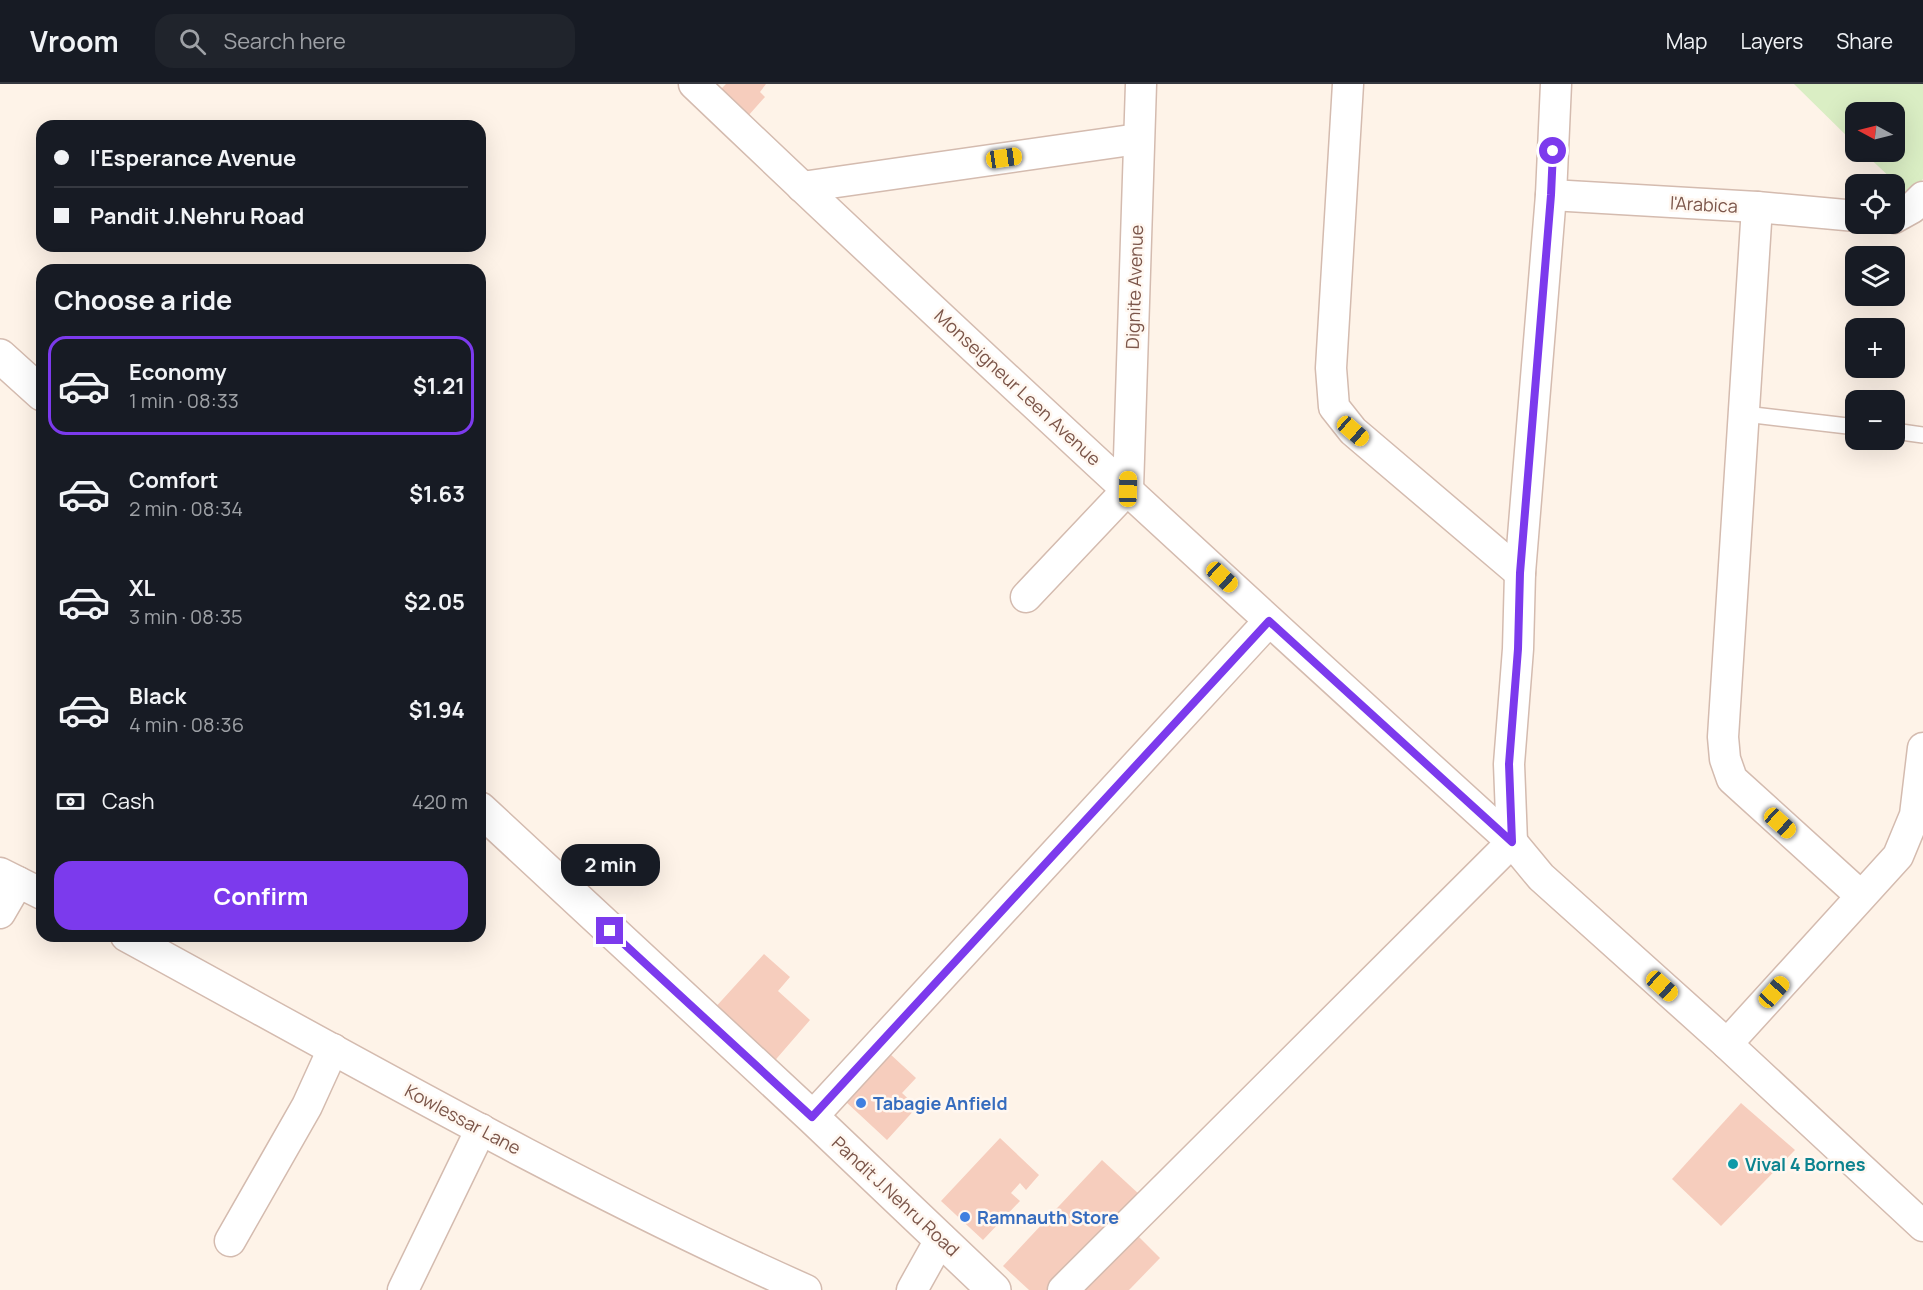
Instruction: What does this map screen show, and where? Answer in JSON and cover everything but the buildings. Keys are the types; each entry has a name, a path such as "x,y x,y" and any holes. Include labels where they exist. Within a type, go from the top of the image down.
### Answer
{"street":[{"name":"Monseigneur Leen Avenue","path":"694,84 1269,621 1512,842 1541,878 1727,1044 1923,1226"},
{"name":"Dignite Avenue","path":"1128,489 1141,84"},
{"path":"1348,84 1331,368 1334,407 1353,431 1520,573"},
{"path":"1063,1290 1512,842 1509,764 1518,649 1520,573 1551,195 1556,84"},
{"path":"802,187 1138,139"},
{"name":"l'Arabica","path":"1551,195 1757,207 1845,215"},
{"path":"1905,212 1923,197"},
{"path":"1757,207 1723,737 1725,759 1732,779 1861,896"},
{"path":"0,356 36,389"},
{"path":"1026,597 1128,489"},
{"path":"812,1117 1269,621"},
{"path":"1727,1044 1898,856 1915,815 1923,748"},
{"name":"Pandit J.Nehru Road","path":"486,815 812,1117 994,1290"},
{"path":"0,913 20,883"},
{"name":"Kowlessar Lane","path":"137,942 481,1129 731,1257 806,1290"},
{"path":"230,1241 307,1106 333,1049"},
{"path":"403,1290 481,1129"},
{"path":"912,1290 941,1238"}],"lane":[{"path":"1745,414 1845,426"},
{"path":"1905,433 1923,435"}],"green space":[{"path":"1794,84 1923,84 1923,179 1909,195 1905,191 1905,174 1887,174 1874,162 1905,162 1905,102 1845,102 1845,134"}],"place":[{"name":"Tabagie Anfield","path":"861,1103"},
{"name":"Vival 4 Bornes","path":"1733,1164"},
{"name":"Ramnauth Store","path":"965,1217"}],"route":[{"path":"610,931 812,1117 1269,621 1512,842 1509,764 1518,649 1520,573 1553,151"}]}
